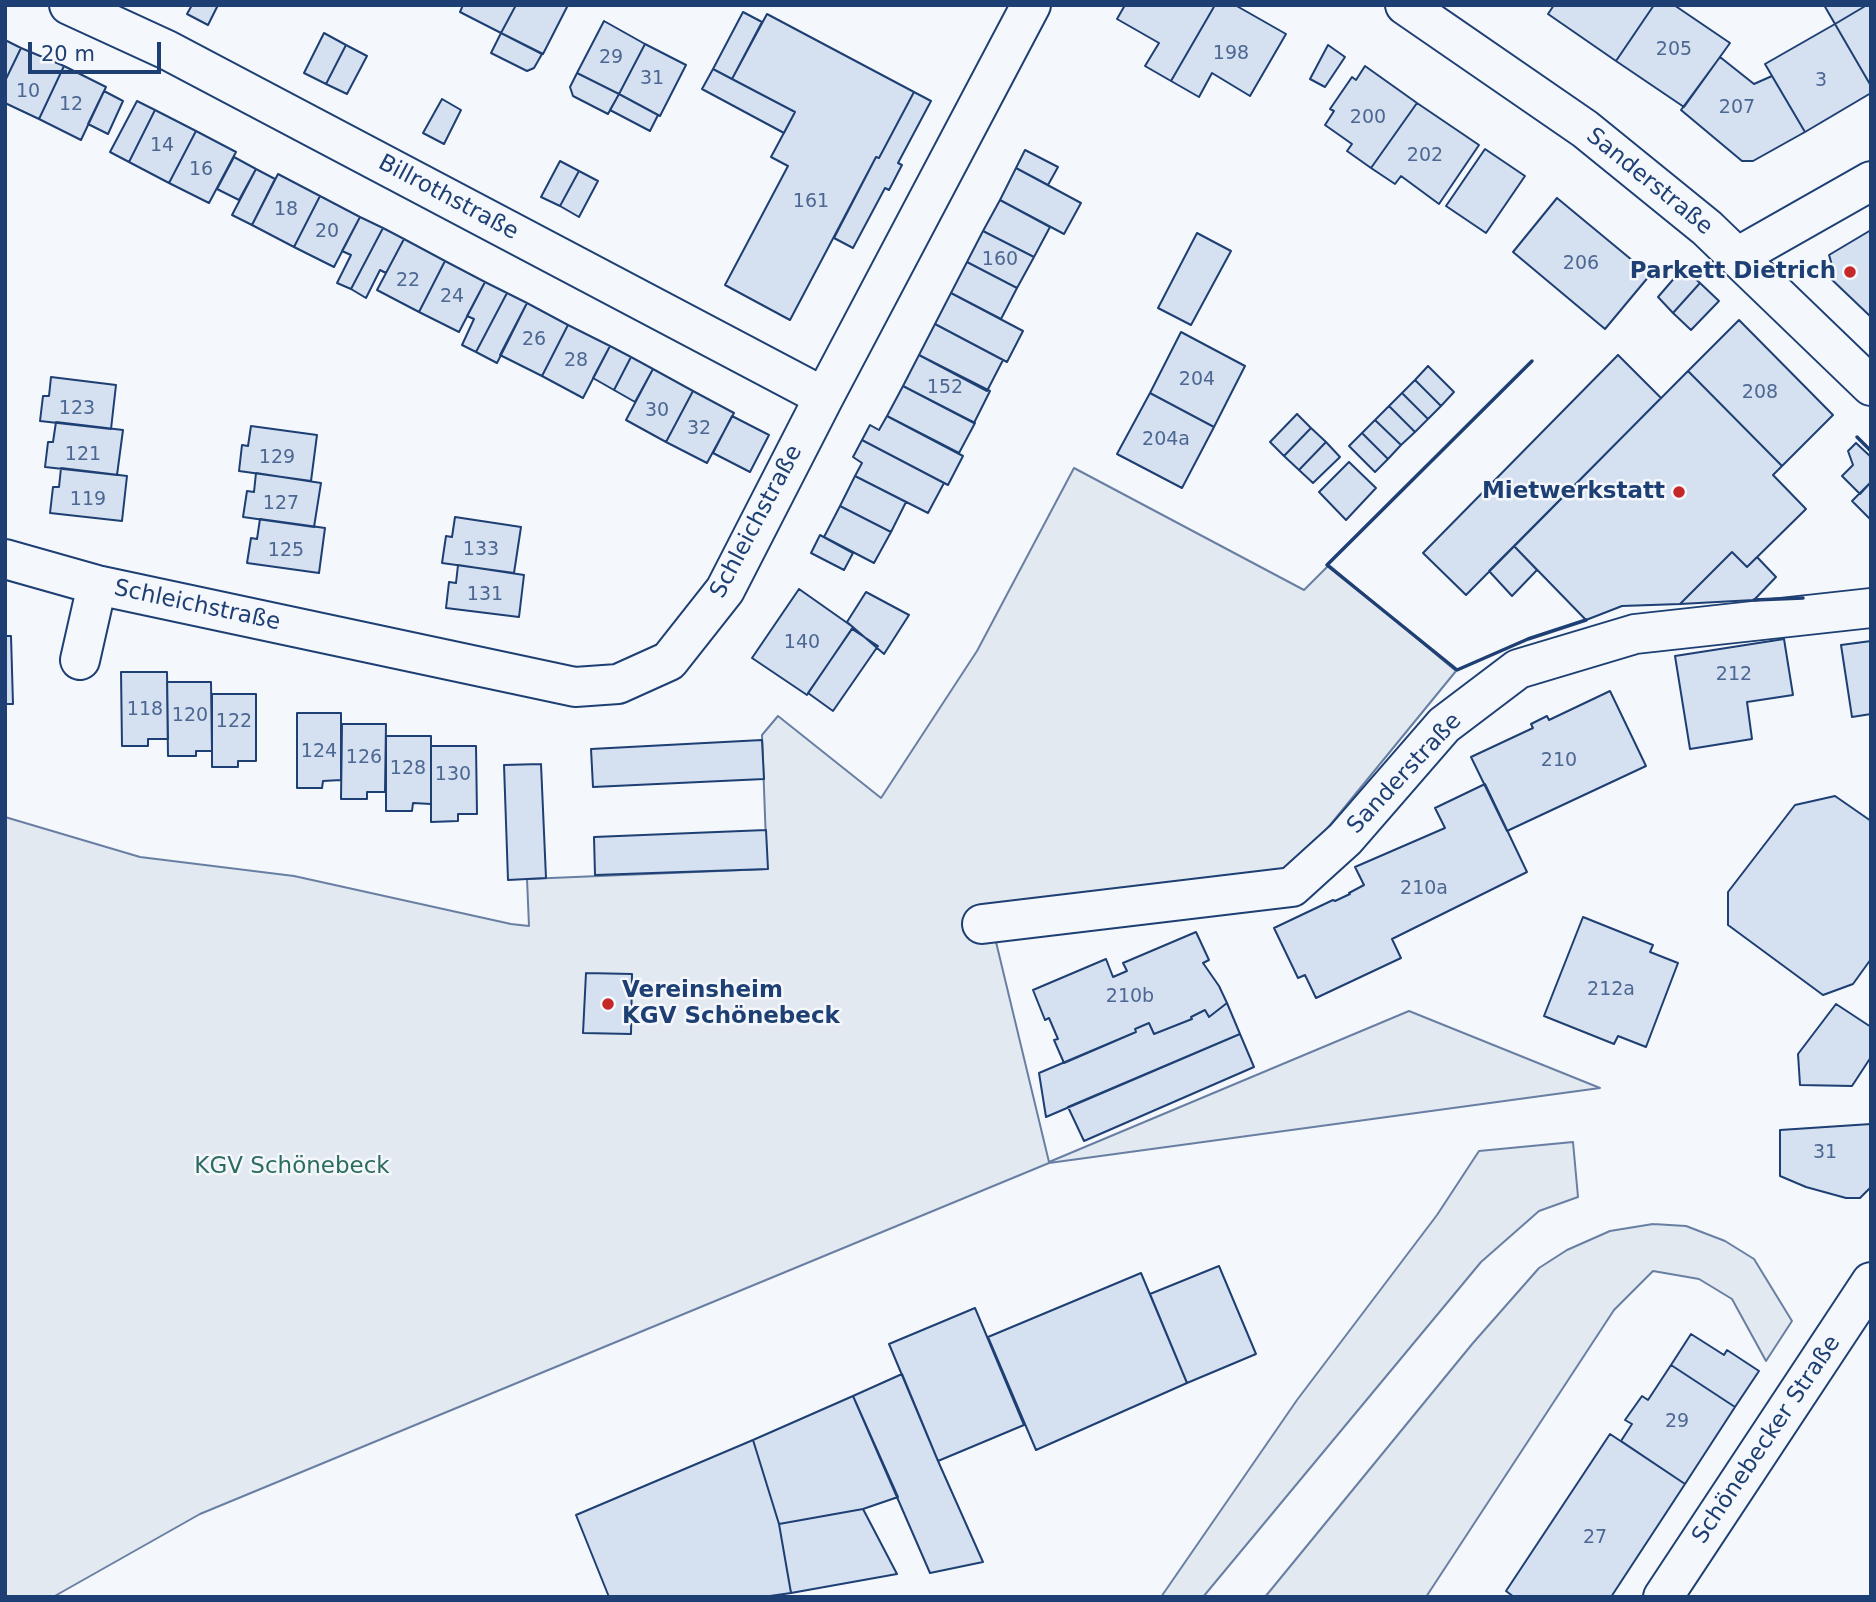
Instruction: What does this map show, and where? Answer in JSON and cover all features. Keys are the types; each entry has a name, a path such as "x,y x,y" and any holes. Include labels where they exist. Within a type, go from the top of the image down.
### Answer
{"street":[{"name":"Billrothstraße","path":"69,5 179,56 824,397"},
{"name":"Schleichstraße","path":"5,559 97,585 575,687 618,684 669,660 725,590 1031,5"},
{"name":"Sanderstraße","path":"1405,5 1585,129 1707,228 1871,386"},
{"path":"1737,257 1871,181"},
{"name":"Schleichstraße","path":"80,660 97,585"},
{"name":"Sanderstraße","path":"982,925 1292,887 1345,839 1444,725 1518,669 1635,634 1871,608"},
{"name":"Schönebecker Straße","path":"1662,1597 1871,1282"}],"green space":[{"name":"KGV Schönebeck","path":"1074,468 1304,590 1329,565 1456,671 1317,841 1294,864 1260,877 990,917 1049,1162 1409,1011 1600,1088 1049,1163 200,1514 53,1597 5,1597 5,817 140,857 294,876 529,926 527,879 767,869 762,735 778,716 881,798 977,651"},
{"path":"1573,1142 1578,1197 1539,1211 1481,1262 1203,1597 1161,1597 1297,1400 1437,1215 1479,1151"},
{"path":"1653,1224 1686,1226 1725,1241 1754,1259 1792,1321 1766,1361 1732,1299 1699,1279 1653,1271 1614,1310 1426,1597 1265,1597 1473,1343 1539,1268 1567,1250 1610,1231"}],"building":[{"path":"192,5 218,5 208,25 187,14"},
{"path":"463,5 516,5 501,33 460,12"},
{"path":"516,5 568,5 543,54 501,33"},
{"path":"1125,5 1215,5 1171,81 1145,66 1159,43 1117,19"},
{"path":"1215,5 1235,5 1286,34 1250,96 1212,73 1199,97 1171,81"},
{"path":"1554,5 1654,5 1616,61 1548,14"},
{"path":"1654,5 1674,5 1730,43 1684,107 1616,61"},
{"path":"1824,5 1867,5 1835,24"},
{"path":"1871,5 1871,86 1835,24"},
{"path":"743,12 762,22 732,79 713,69"},
{"path":"767,14 914,92 879,158 876,157 790,320 725,285 788,166 771,157 795,112 732,79"},
{"path":"604,21 645,44 619,94 577,73"},
{"path":"1835,24 1871,86 1871,93 1805,132 1765,64"},
{"path":"324,33 346,45 326,84 304,73"},
{"path":"501,33 542,54 534,68 527,71 491,53"},
{"path":"5,40 21,48 5,81"},
{"path":"645,44 686,65 660,116 619,94"},
{"path":"346,45 367,56 347,94 326,84"},
{"path":"1328,45 1345,57 1325,87 1310,79"},
{"path":"21,48 64,66 39,119 5,103 5,81"},
{"path":"1720,57 1754,84 1772,76 1805,132 1753,161 1742,161 1681,110"},
{"path":"64,66 106,87 81,140 39,119"},
{"path":"1365,66 1417,103 1371,168 1347,151 1352,144 1325,125 1334,111 1330,109 1352,77 1356,80"},
{"path":"713,69 795,112 784,133 702,89"},
{"path":"577,73 619,94 608,114 573,96 570,87"},
{"path":"104,91 123,101 108,134 88,124"},
{"path":"914,92 931,101 898,163 902,165 889,190 885,188 853,248 834,238"},
{"path":"619,94 658,115 650,131 610,110"},
{"path":"442,99 461,110 444,144 423,133"},
{"path":"137,101 155,110 129,162 110,152"},
{"path":"1417,103 1479,145 1439,204 1401,176 1395,184 1371,168"},
{"path":"155,110 196,131 169,183 129,162"},
{"path":"196,131 236,152 209,203 169,183"},
{"path":"1485,149 1525,176 1486,233 1446,206"},
{"path":"1025,150 1058,167 1048,185 1016,168"},
{"path":"234,157 256,169 239,200 217,189"},
{"path":"560,161 579,171 560,206 541,197"},
{"path":"1016,168 1081,203 1064,234 1000,200"},
{"path":"256,169 275,179 252,225 232,215"},
{"path":"579,171 598,181 579,217 560,206"},
{"path":"278,174 320,196 294,247 252,225"},
{"path":"320,196 360,217 334,267 294,247"},
{"path":"1557,198 1650,275 1605,329 1513,252"},
{"path":"1000,200 1050,227 1034,257 983,231"},
{"path":"360,217 383,228 351,289 337,283 351,255 342,251"},
{"path":"383,228 404,239 386,273 380,270 366,298 351,289"},
{"name":"Parkett Dietrich","path":"1871,230 1871,317 1827,275 1832,265 1829,255"},
{"path":"983,231 1034,257 1017,288 967,262"},
{"path":"1197,233 1231,251 1191,325 1158,308"},
{"path":"404,239 445,261 419,312 377,290"},
{"path":"445,261 485,282 459,332 419,312"},
{"path":"967,262 1017,288 1001,319 951,293"},
{"path":"1683,268 1700,283 1673,313 1658,297"},
{"path":"485,282 507,293 476,352 462,345 474,319 467,316"},
{"path":"1700,283 1719,301 1691,330 1673,313"},
{"path":"507,293 527,303 497,363 476,352"},
{"path":"951,293 1023,331 1007,362 935,324"},
{"path":"527,303 568,325 542,376 500,355"},
{"path":"1739,320 1833,415 1782,466 1688,371"},
{"path":"935,324 1003,360 987,391 919,355"},
{"path":"568,325 610,346 583,398 542,376"},
{"path":"1181,332 1245,366 1214,427 1150,393"},
{"path":"610,346 631,357 614,390 593,378"},
{"path":"919,355 990,391 974,423 903,386"},
{"name":"Mietwerkstatt","path":"1618,355 1661,398 1466,595 1423,553"},
{"path":"631,357 653,369 635,402 614,390"},
{"path":"1428,366 1454,392 1441,406 1415,380"},
{"path":"653,369 693,391 666,442 626,420"},
{"name":"Mietwerkstatt","path":"1688,371 1782,466 1773,475 1806,509 1747,567 1732,552 1680,604 1622,606 1586,620 1514,546"},
{"path":"51,377 116,385 111,429 40,421 43,396 49,396"},
{"path":"1415,380 1441,406 1428,419 1402,393"},
{"path":"903,386 975,423 959,453 887,416"},
{"path":"693,391 734,413 707,463 666,442"},
{"path":"1150,393 1214,427 1182,488 1117,454"},
{"path":"1402,393 1428,419 1415,432 1389,406"},
{"path":"1389,406 1415,432 1401,445 1375,420"},
{"path":"1297,414 1311,428 1284,456 1270,442"},
{"path":"732,416 769,435 750,472 713,453"},
{"path":"887,416 963,456 948,485 862,440 870,425 879,430"},
{"path":"1375,420 1401,445 1388,459 1362,433"},
{"path":"56,422 123,430 117,475 45,467 48,442 53,442"},
{"path":"251,426 317,435 311,481 239,471 242,445 248,446"},
{"path":"1311,428 1326,442 1299,470 1284,456"},
{"path":"1362,433 1388,459 1375,472 1349,446"},
{"path":"862,440 944,483 928,513 855,476 862,463 853,457"},
{"path":"1326,442 1340,457 1313,483 1299,470"},
{"path":"1856,443 1871,457 1871,482 1860,494 1842,476 1853,465 1848,451"},
{"path":"1349,462 1376,488 1346,520 1319,492"},
{"path":"61,468 127,476 122,521 50,513 53,487 59,487"},
{"path":"256,473 321,483 314,527 243,517 247,491 254,492"},
{"path":"855,476 906,502 891,532 840,506"},
{"path":"1871,482 1871,520 1852,501"},
{"path":"840,506 891,532 874,563 824,537"},
{"path":"455,517 521,527 514,573 442,563 446,536 452,537"},
{"path":"260,519 325,528 319,573 247,563 251,538 257,539"},
{"path":"820,535 853,553 844,570 811,553"},
{"path":"1514,546 1537,570 1512,596 1489,571"},
{"path":"1732,552 1747,567 1757,557 1776,577 1754,600 1680,604"},
{"path":"458,565 524,575 519,617 446,608 449,582 456,583"},
{"path":"799,589 853,627 807,695 752,658"},
{"path":"866,592 909,615 884,654 847,622"},
{"path":"852,629 878,646 833,711 808,693"},
{"path":"5,636 11,636 13,704 5,704"},
{"path":"1784,639 1793,695 1747,702 1752,739 1690,749 1675,656"},
{"path":"1871,641 1871,714 1852,717 1841,645"},
{"path":"121,672 167,672 168,739 148,739 148,746 122,746"},
{"path":"167,682 211,682 212,751 196,751 196,756 168,756"},
{"path":"1610,691 1646,766 1507,831 1471,757 1533,728 1531,724 1547,716 1549,720"},
{"path":"212,694 256,694 256,761 238,761 238,767 212,767"},
{"path":"297,713 341,713 341,780 323,781 322,788 297,788"},
{"path":"342,724 386,724 385,792 367,792 367,799 341,799"},
{"path":"386,736 431,736 431,804 413,803 412,811 386,811"},
{"path":"762,740 764,779 593,787 591,749"},
{"path":"431,746 476,746 477,814 458,814 458,821 431,822"},
{"path":"541,764 546,878 508,880 504,765"},
{"path":"1485,784 1527,872 1392,939 1401,958 1316,998 1305,975 1298,978 1274,928 1364,885 1355,867 1445,828 1435,808"},
{"path":"1835,796 1871,821 1871,959 1853,984 1823,995 1728,925 1728,892 1795,805"},
{"path":"766,830 768,869 595,875 594,837"},
{"path":"1583,917 1653,945 1650,952 1678,963 1646,1047 1618,1036 1614,1044 1544,1016"},
{"path":"1196,932 1209,960 1203,963 1227,1003 1209,1017 1205,1010 1191,1017 1192,1019 1154,1034 1149,1023 1135,1029 1136,1032 1064,1063 1054,1040 1058,1039 1049,1018 1045,1020 1033,990 1106,959 1113,977 1127,971 1123,963"},
{"name":"Vereinsheim KGV Schönebeck","path":"586,973 632,974 631,1034 583,1033"},
{"path":"1227,1003 1240,1034 1046,1117 1039,1073 1136,1032 1135,1029 1149,1023 1154,1034 1192,1019 1191,1017 1205,1010 1209,1017"},
{"path":"1836,1004 1871,1027 1871,1057 1852,1086 1800,1085 1798,1054"},
{"path":"1240,1034 1254,1067 1084,1141 1068,1107"},
{"path":"1871,1124 1871,1187 1860,1198 1846,1198 1806,1187 1780,1176 1780,1130"},
{"path":"1219,1266 1256,1354 1187,1383 1150,1294"},
{"path":"1141,1273 1187,1383 1036,1450 988,1337"},
{"path":"975,1308 1024,1425 938,1461 889,1344"},
{"path":"1691,1334 1724,1355 1727,1350 1759,1371 1735,1407 1671,1365"},
{"path":"1671,1365 1735,1407 1685,1484 1621,1441 1632,1424 1625,1420 1642,1396 1648,1400"},
{"path":"902,1374 983,1562 930,1573 853,1396"},
{"path":"853,1396 898,1497 863,1509 779,1524 753,1440"},
{"path":"1610,1434 1685,1484 1611,1597 1514,1597 1506,1591"},
{"path":"753,1440 779,1524 791,1593 763,1597 609,1597 576,1515"},
{"path":"863,1509 897,1574 791,1593 779,1524"}],"wall":[{"path":"1532,361 1327,565 1457,670 1528,639 1586,620"},
{"path":"1857,437 1871,451"},
{"path":"1754,600 1803,598"}],"place":[{"name":"Parkett Dietrich","path":"1850,272"},
{"name":"Mietwerkstatt","path":"1679,492"},
{"name":"Vereinsheim KGV Schönebeck","path":"608,1004"}]}
